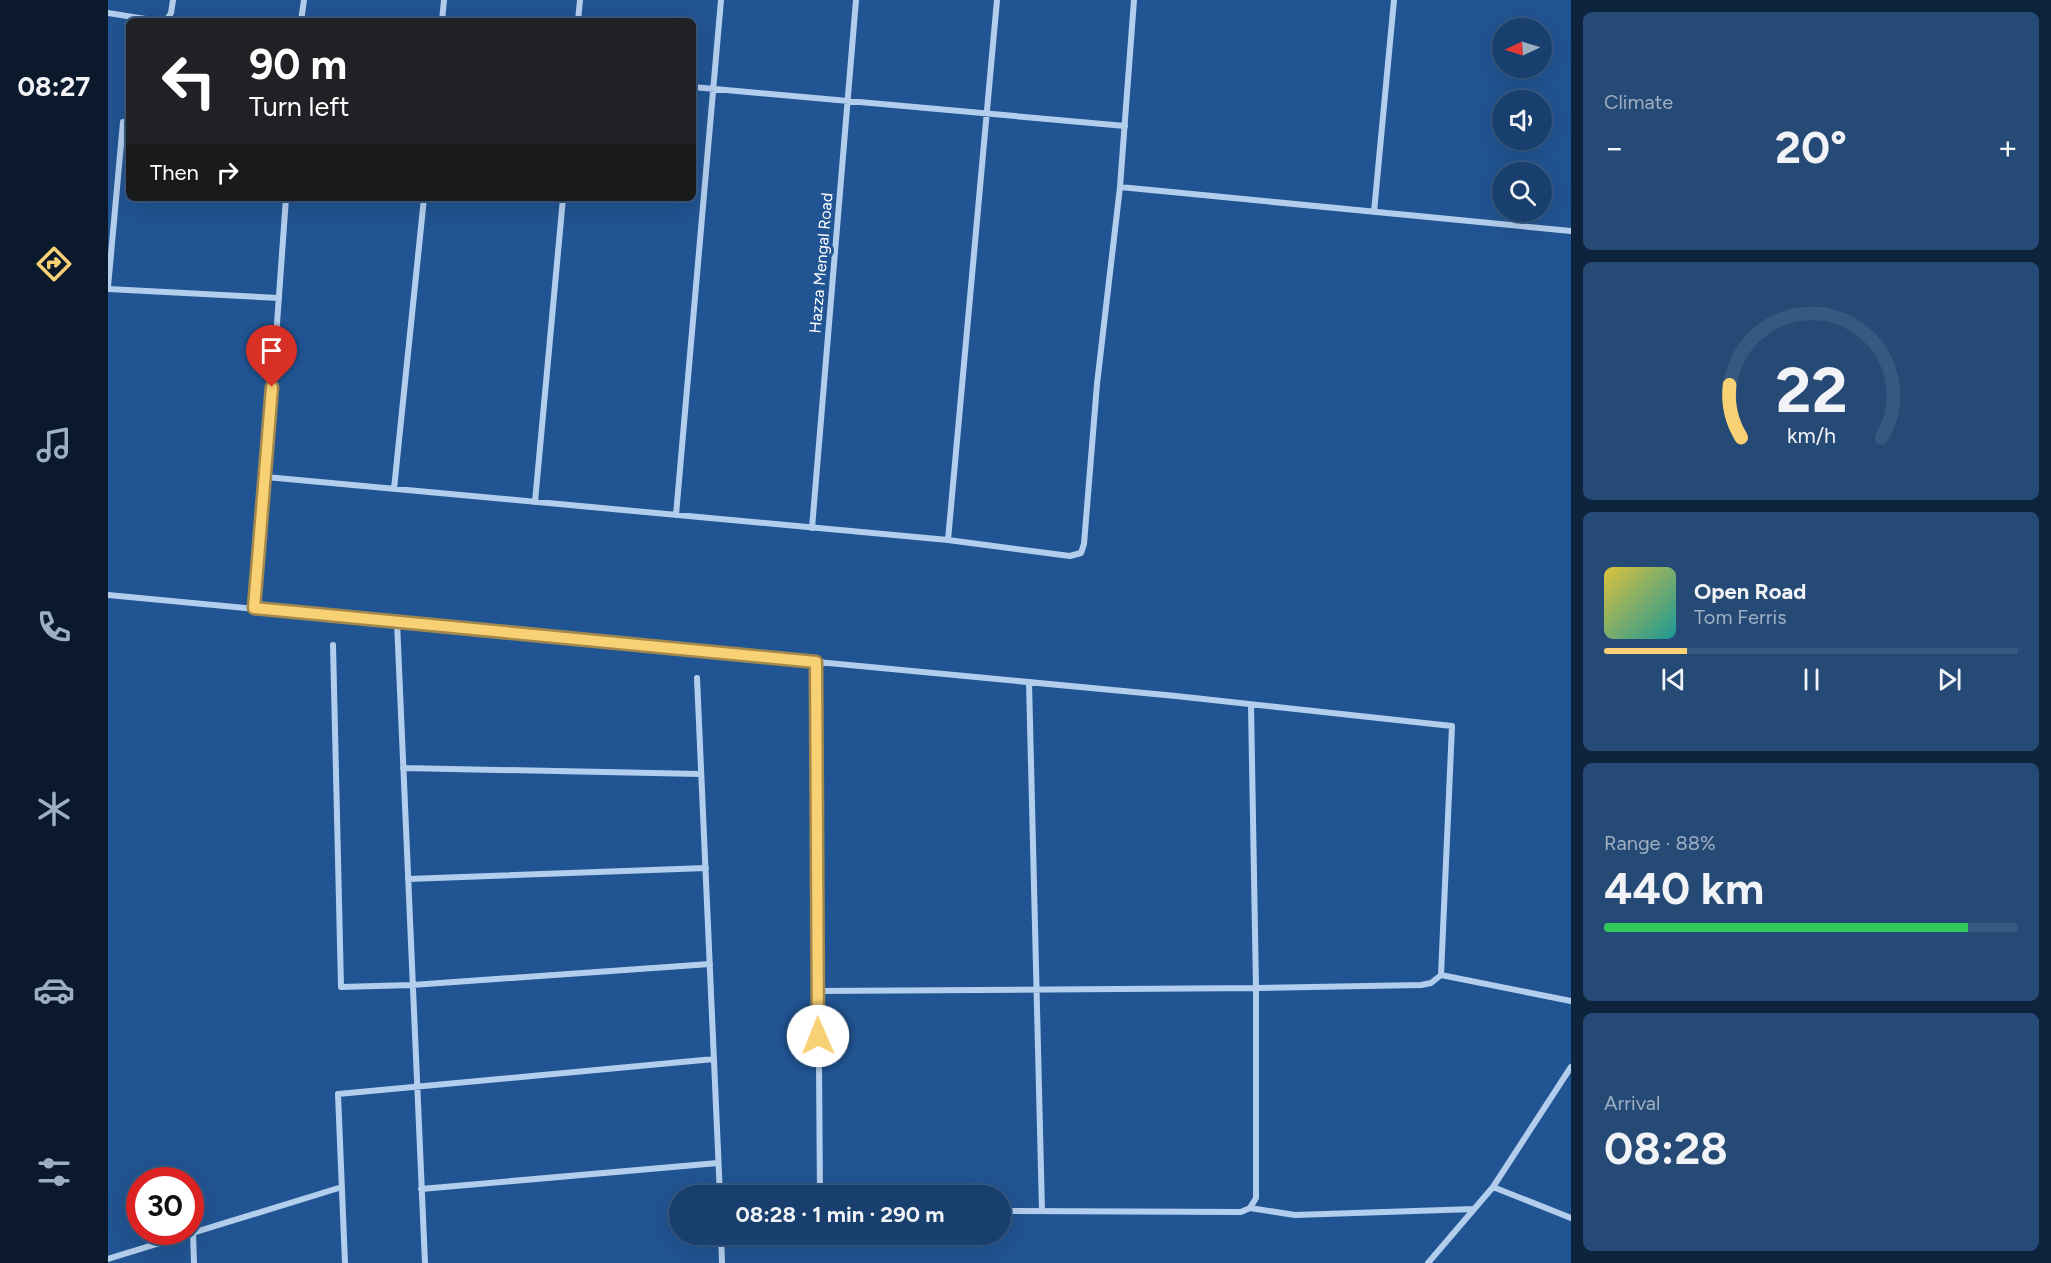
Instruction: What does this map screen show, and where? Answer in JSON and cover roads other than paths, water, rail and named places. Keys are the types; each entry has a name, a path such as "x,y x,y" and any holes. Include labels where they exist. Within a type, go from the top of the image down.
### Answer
{"street":[{"path":"168,18 173,0"},
{"path":"302,18 304,0"},
{"path":"442,18 444,0"},
{"path":"578,18 580,0"},
{"path":"676,515 721,0"},
{"name":"Hazza Mengal Road","path":"812,528 856,0"},
{"path":"948,540 996,0"},
{"path":"266,477 948,540 1070,556 1081,553 1084,544 1097,384 1120,187 1135,0"},
{"path":"1374,212 1394,0"},
{"path":"108,13 139,18"},
{"path":"696,87 1125,126"},
{"path":"123,122 108,288 279,298"},
{"path":"1120,187 1571,231"},
{"path":"254,608 266,477 285,201"},
{"path":"394,489 424,201"},
{"path":"535,502 563,201"},
{"path":"108,596 1029,682 1452,726 1441,975 1431,983 1256,988 817,991"},
{"path":"397,622 425,1263"},
{"path":"333,645 341,987 412,985 710,964"},
{"path":"816,662 820,1185"},
{"path":"697,678 719,1185"},
{"path":"1029,682 1042,1211"},
{"path":"1250,1208 1256,1198 1256,988 1251,705"},
{"path":"403,768 701,774"},
{"path":"408,879 706,868"},
{"path":"1441,975 1571,1001"},
{"path":"345,1263 338,1094 714,1059"},
{"path":"1428,1263 1492,1187 1571,1067"},
{"path":"421,1189 718,1163"},
{"path":"204,1230 342,1187"},
{"path":"1492,1187 1571,1218"},
{"path":"1011,1211 1241,1212 1250,1208 1295,1215 1474,1209"},
{"path":"108,1259 154,1245"},
{"path":"193,1245 194,1263"},
{"path":"721,1245 722,1263"}]}
